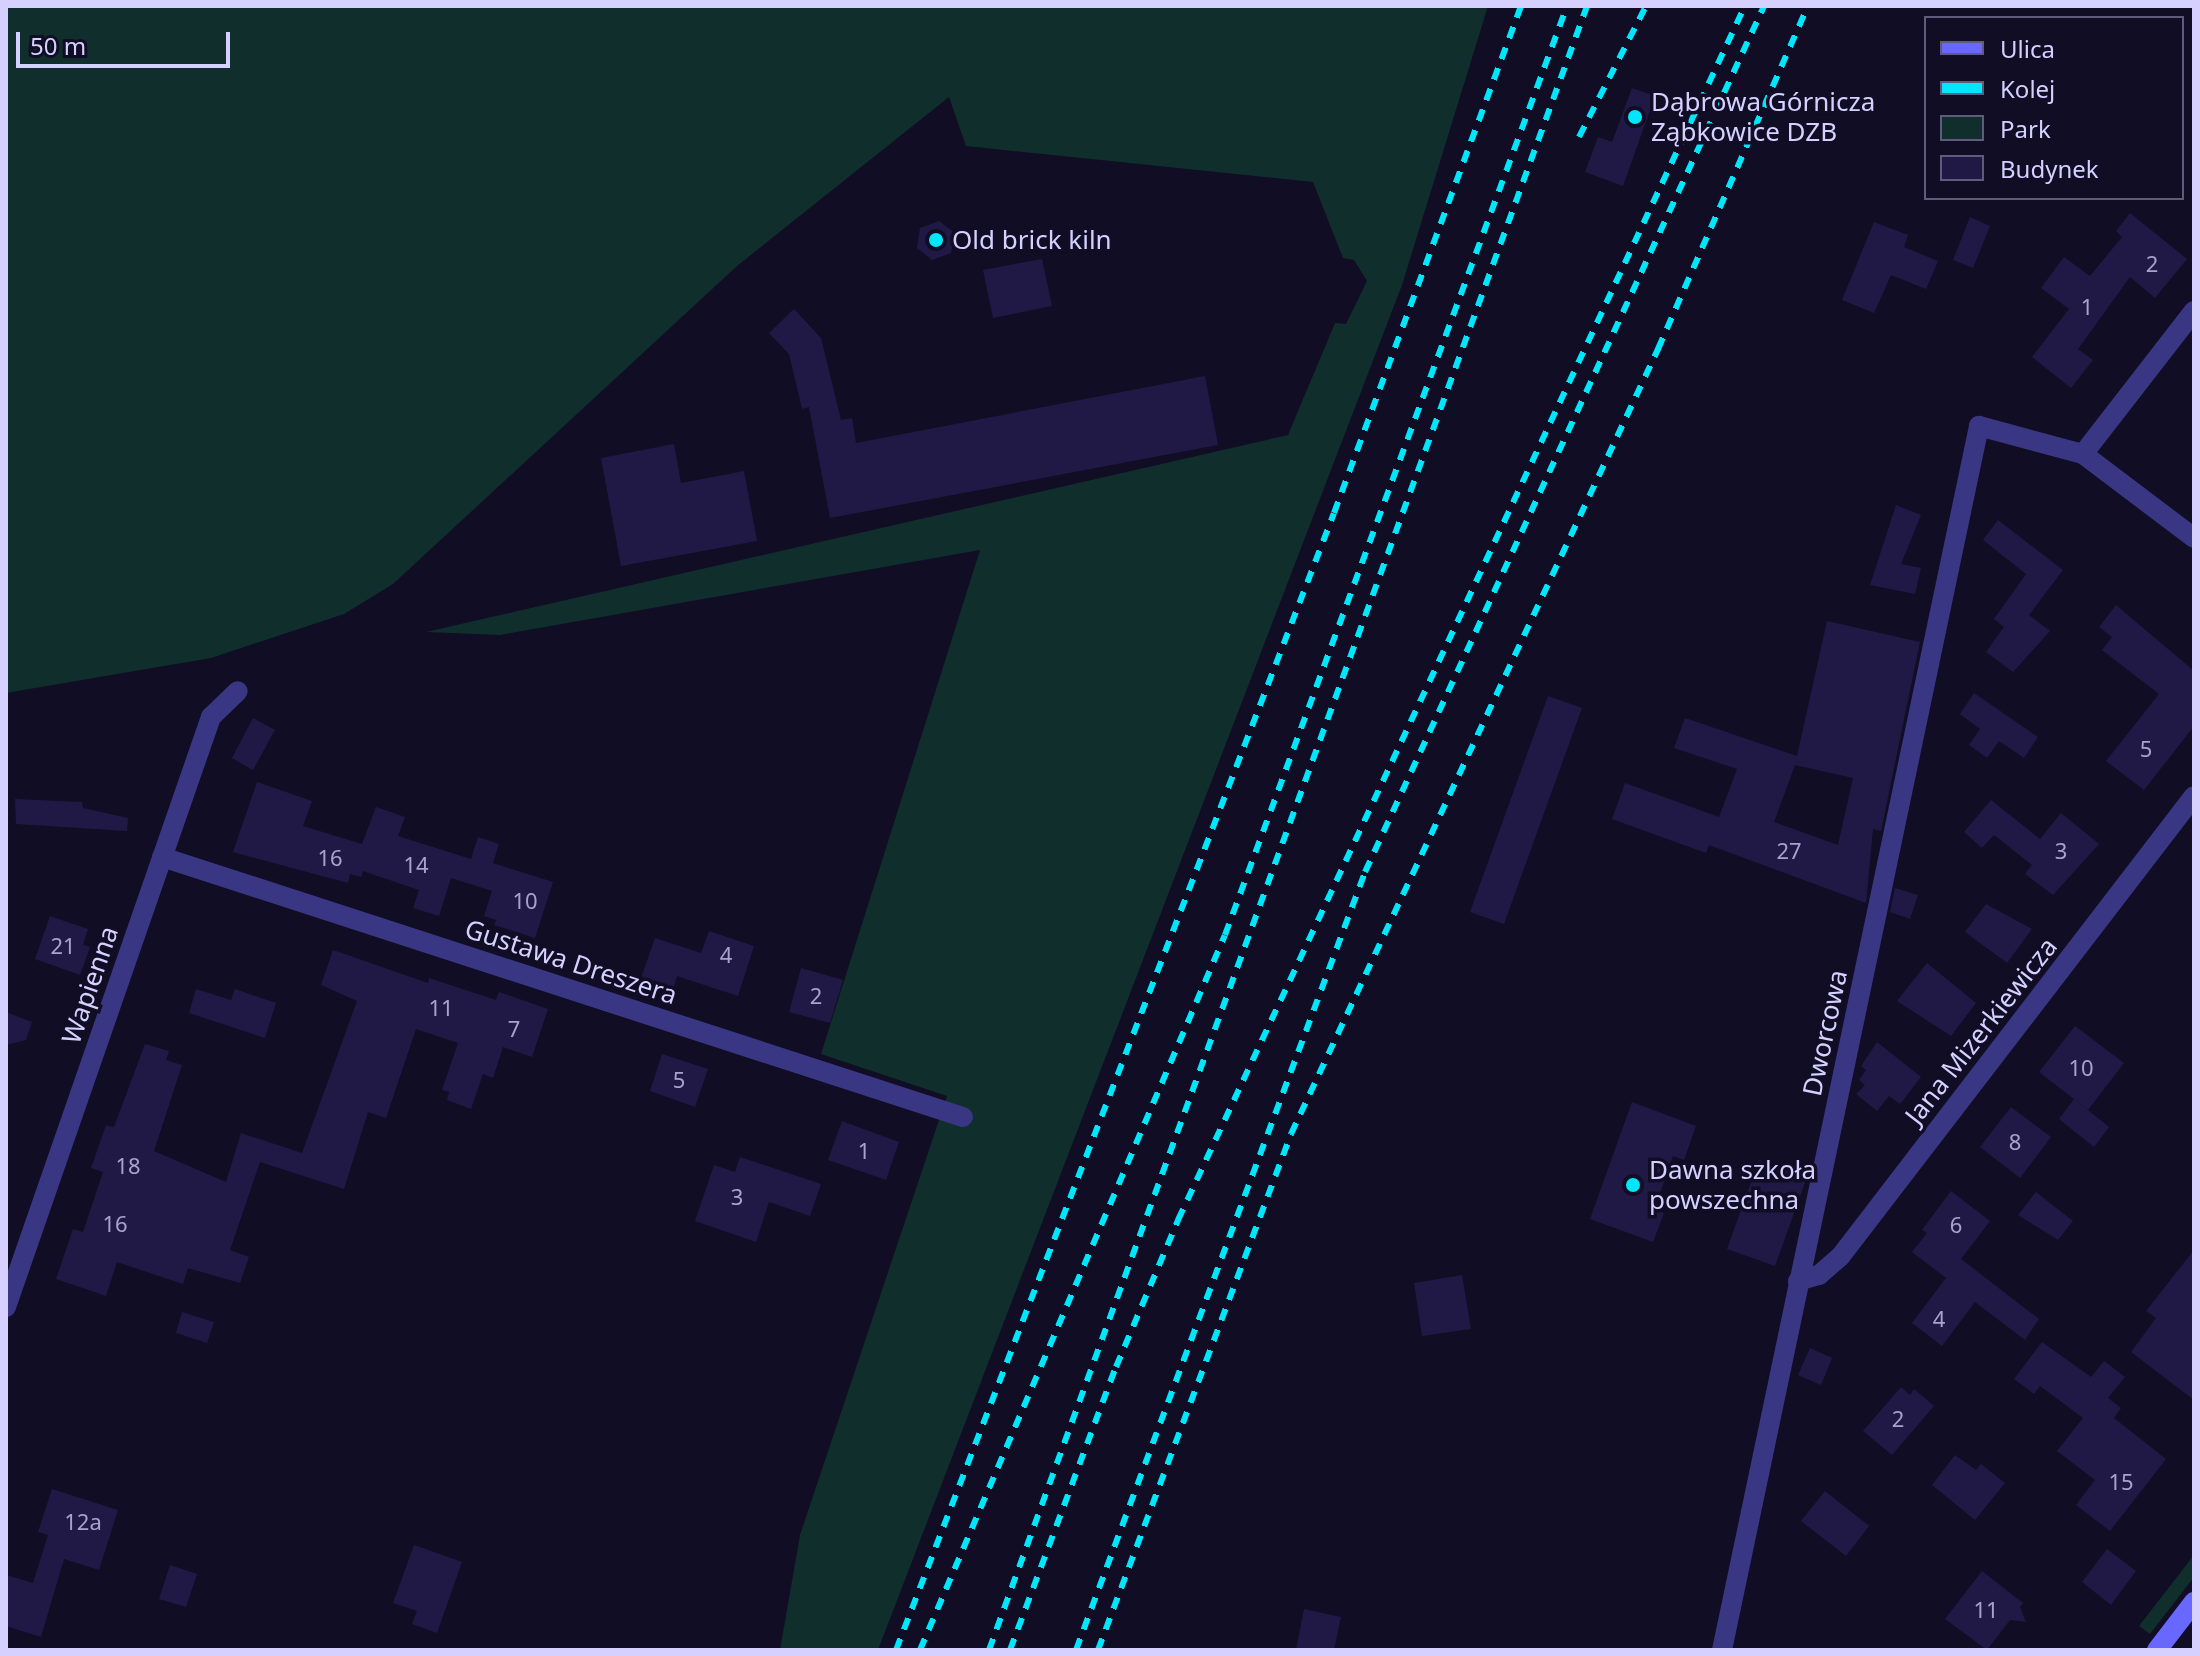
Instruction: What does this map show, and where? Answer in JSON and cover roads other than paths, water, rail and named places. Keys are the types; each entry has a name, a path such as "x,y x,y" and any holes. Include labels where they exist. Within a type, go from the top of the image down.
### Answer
{"main road":[{"path":"2157,1650 2194,1602"}],"street":[{"path":"2194,311 2083,454 2194,538"},
{"name":"Dworcowa","path":"1722,1650 1979,426 2083,454"},
{"name":"Wapienna","path":"6,1307 211,717 238,691"},
{"name":"Jana Mizerkiewicza","path":"1798,1281 1819,1275 1840,1257 2194,796"},
{"name":"Gustawa Dreszera","path":"162,857 963,1117"}],"railway":[{"path":"896,1650 1334,513 1521,6"},
{"path":"920,1650 1225,935 1567,6"},
{"path":"989,1650 1587,6"},
{"path":"1579,137 1646,6"},
{"path":"1010,1650 1116,1367 1178,1220 1745,6"},
{"path":"1076,1650 1365,872 1764,6"},
{"path":"1098,1650 1291,1134 1658,349 1808,6"}],"place":[{"name":"Dąbrowa Górnicza Ząbkowice DZB","path":"1635,117"},
{"name":"Old brick kiln","path":"936,240"},
{"name":"Dawna szkoła powszechna","path":"1633,1185"}]}
